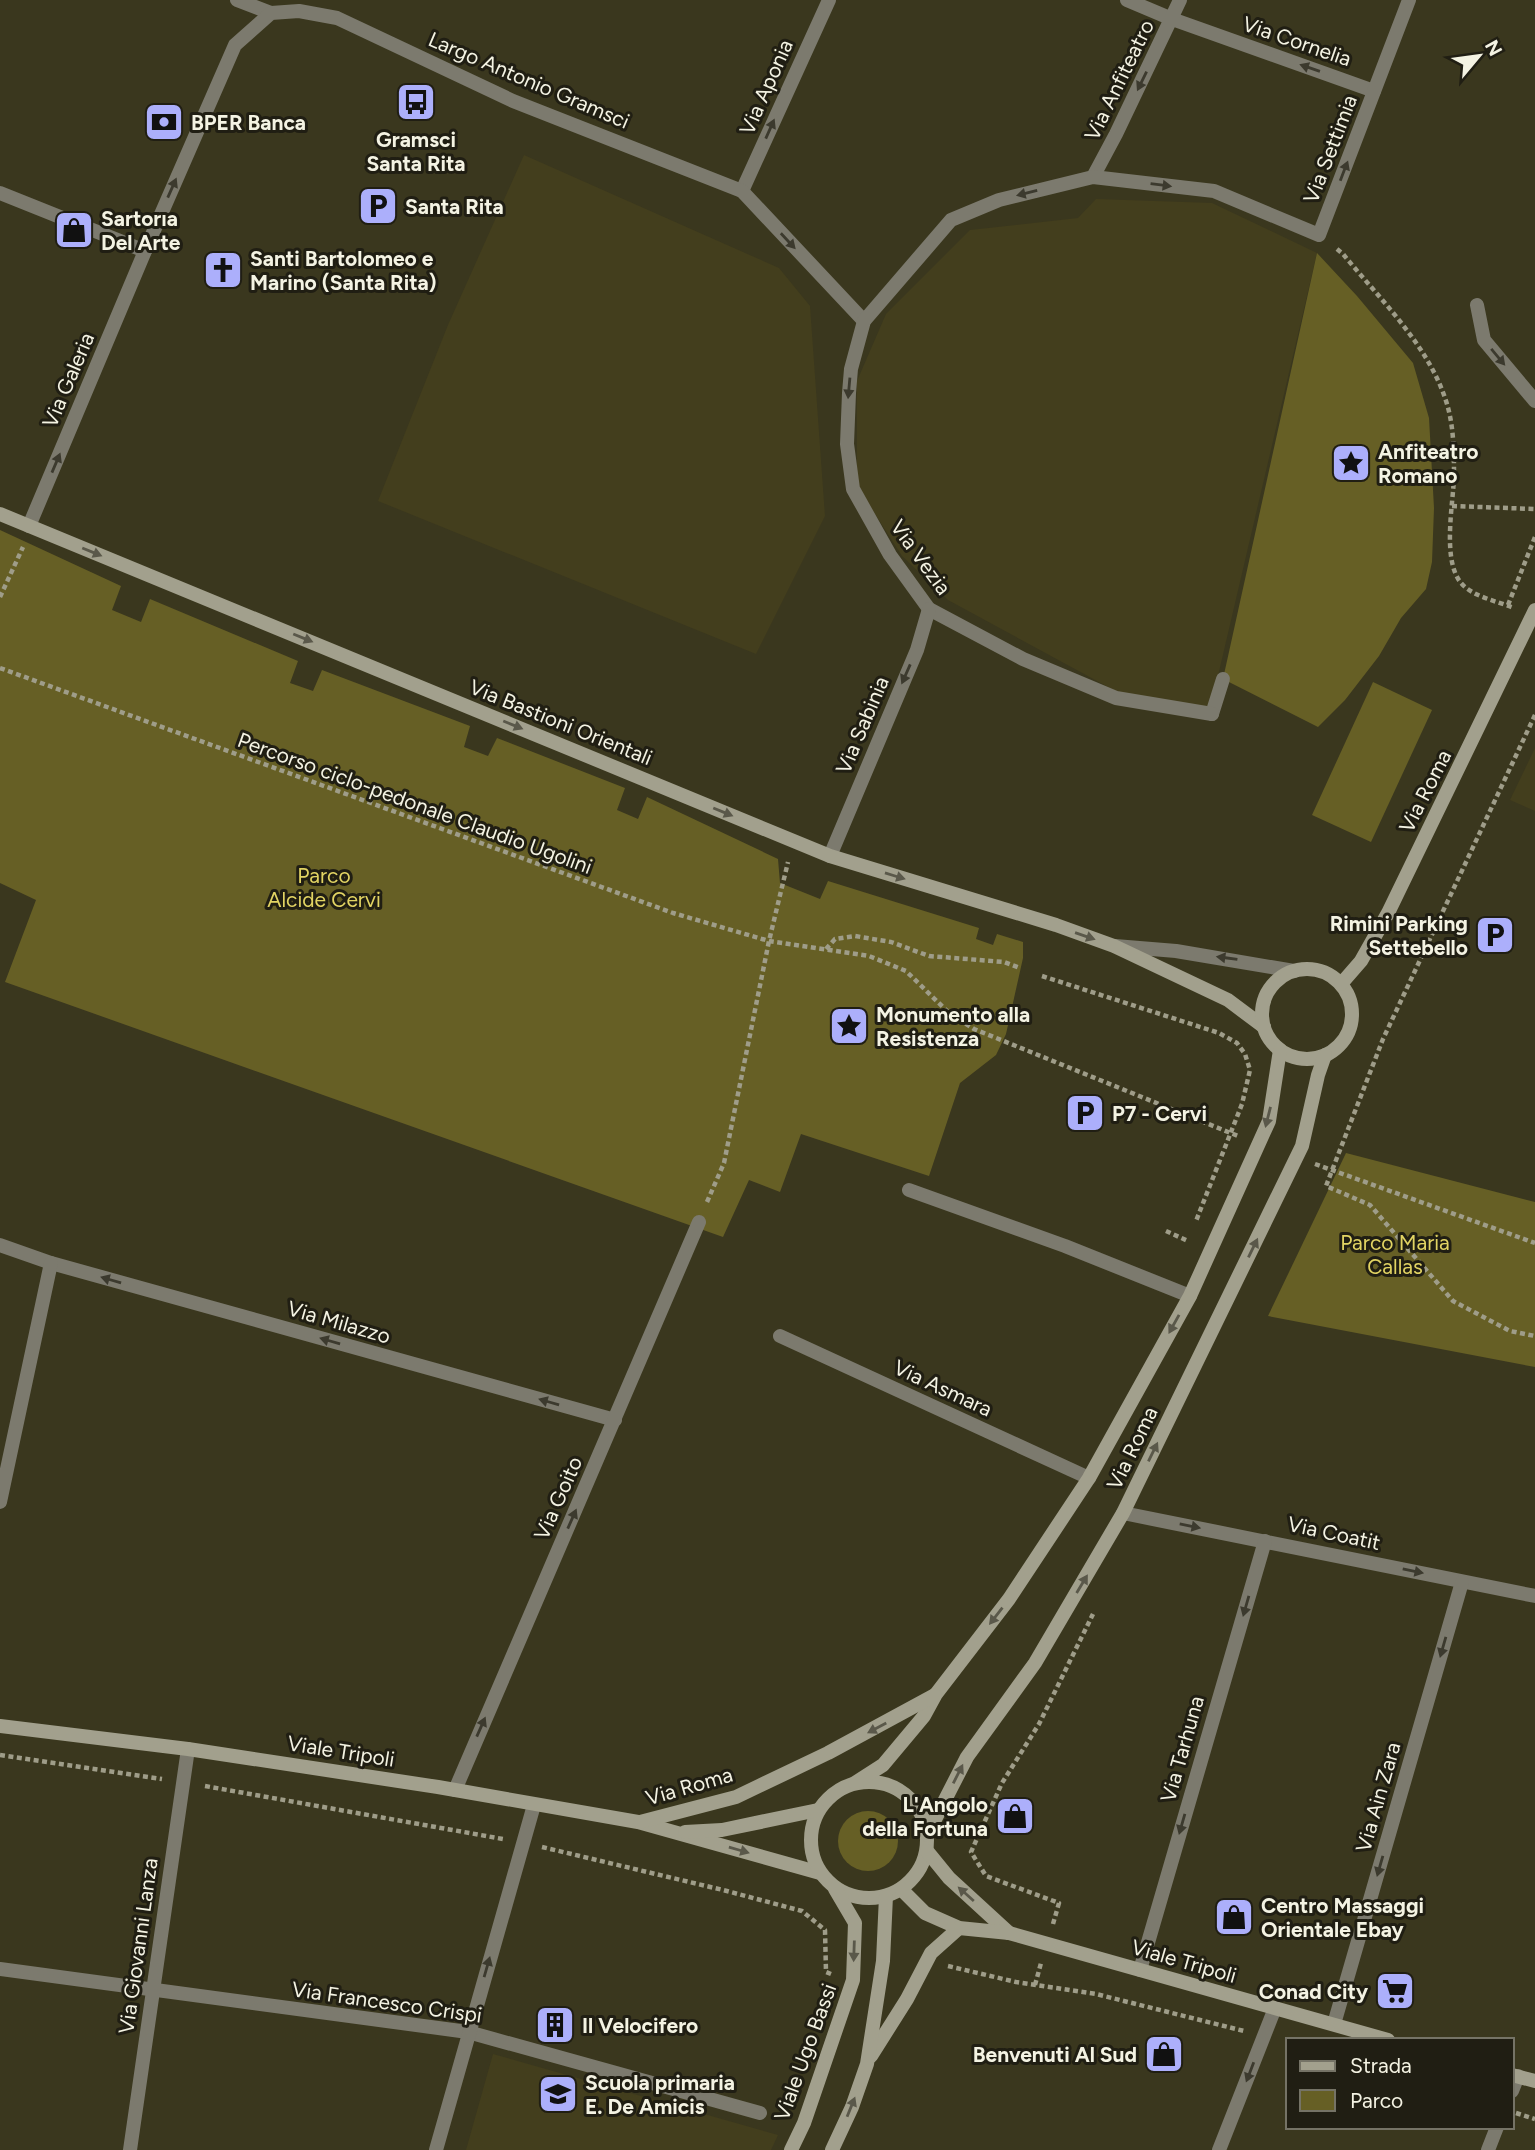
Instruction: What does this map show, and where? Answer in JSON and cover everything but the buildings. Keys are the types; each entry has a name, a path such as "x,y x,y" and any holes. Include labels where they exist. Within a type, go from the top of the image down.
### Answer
{"street":[{"path":"237,0 271,13 310,8"},
{"name":"Via Aponia","path":"742,191 829,0"},
{"name":"Via Cornelia","path":"1127,0 1172,19 1374,90"},
{"name":"Via Anfiteatro","path":"1093,177 1180,0"},
{"name":"Via Settimia","path":"1320,235 1409,0"},
{"name":"Largo Antonio Gramsci","path":"310,8 337,18 513,101 742,191"},
{"name":"Via Galeria","path":"29,526 235,45 271,13"},
{"name":"Via Vezia","path":"1223,679 1212,713 1116,698 1023,659 929,609 890,555 853,489 847,444 853,360 864,321 951,220 999,200 1093,177 1214,191 1320,235"},
{"path":"742,191 864,321"},
{"path":"0,193 145,251"},
{"path":"1477,305 1484,340 1535,401"},
{"name":"Via Bastioni Orientali","path":"0,514 830,856 1056,925 1114,946 1228,1000 1264,1027"},
{"name":"Via Sabinia","path":"830,856 917,650 929,609"},
{"name":"Via Roma","path":"1341,984 1361,961 1388,914 1534,612"},
{"name":"Via Bastioni Orientali","path":"1114,946 1189,953 1294,971"},
{"path":"1307,969 1320,971 1341,984 1352,1007 1351,1024 1339,1046 1314,1059 1302,1059 1280,1050 1270,1040 1264,1027 1263,1003 1267,992 1283,975 1307,969"},
{"name":"Via Roma","path":"855,1783 883,1765 924,1716 936,1694 1009,1599 1089,1478 1190,1296 1269,1121 1280,1050"},
{"name":"Via Roma","path":"927,1835 967,1757 1035,1662 1124,1513 1302,1146 1325,1055"},
{"path":"909,1190 1065,1246 1190,1296"},
{"name":"Via Goito","path":"455,1790 699,1222"},
{"name":"Via Milazzo","path":"0,1245 51,1263 615,1420"},
{"path":"0,1502 51,1263"},
{"name":"Via Asmara","path":"780,1336 1089,1478"},
{"name":"Via Coatit","path":"1124,1513 1535,1596"},
{"name":"Via Tarhuna","path":"1140,1970 1265,1541"},
{"name":"Via Ain Zara","path":"1334,2024 1462,1582"},
{"name":"Via Roma","path":"638,1822 736,1797 828,1753 936,1694"},
{"name":"Viale Tripoli","path":"0,1726 188,1749 455,1790 638,1822 820,1873"},
{"name":"Via Giovanni Lanza","path":"130,2150 188,1749"},
{"path":"869,1781 897,1788 909,1797 925,1821 927,1835 927,1851 917,1873 901,1889 873,1899 859,1898 835,1888 820,1873 811,1849 812,1822 828,1798 840,1788 869,1781"},
{"path":"436,2150 534,1805"},
{"name":"Viale Tripoli","path":"673,1832 722,1830 818,1810"},
{"name":"Viale Tripoli","path":"927,1851 949,1878 1009,1933"},
{"name":"Viale Ugo Bassi","path":"791,2150 804,2123 853,1980 855,1923 835,1888"},
{"name":"Viale Tripoli","path":"901,1889 925,1913 959,1928 1009,1933 1381,2038"},
{"path":"832,2150 852,2107 867,2063 883,1961 886,1896"},
{"path":"867,2063 907,1999 931,1952 959,1928"},
{"name":"Via Francesco Crispi","path":"0,1969 468,2032 760,2113"},
{"path":"1219,2150 1275,2008"},
{"path":"1515,2076 1535,2081"},
{"path":"1488,2150 1496,2129"}],"path":[{"path":"1320,235 1343,254 1415,342 1432,368 1446,399 1452,432 1451,551 1454,570 1461,583 1477,594 1534,612"},
{"path":"1452,506 1535,509"},
{"path":"0,597 20,555 29,526"},
{"path":"1508,605 1535,537"},
{"name":"Percorso ciclo-pedonale Claudio Ugolini","path":"0,668 673,914 769,941 869,956 906,971 949,1013 974,1029 1006,1041"},
{"path":"1535,715 1383,1039 1326,1186 1370,1205 1453,1301 1510,1331 1535,1336"},
{"path":"699,1222 724,1163 769,941 788,862"},
{"path":"825,950 835,939 855,936 891,942 929,956 1004,962 1020,968"},
{"path":"1042,976 1219,1033 1237,1043 1245,1054 1250,1070 1241,1104 1169,1287"},
{"path":"1166,1231 1188,1241"},
{"path":"1059,1903 986,1877 971,1852 1002,1783 1039,1724 1097,1605"},
{"path":"0,1755 184,1782 522,1843 723,1890 802,1911 825,1930 826,1972"},
{"path":"943,1965 1016,1982 1096,1994 1264,2036"},
{"path":"1514,2113 1535,2119"}],"shaded area":[{"path":"524,155 779,268 810,306 825,516 756,654 378,501 448,325"},
{"path":"1096,199 1212,203 1317,253 1210,710 1121,694 948,600 902,556 857,486 857,381 886,314 970,230 1078,218"},
{"path":"1535,748 1535,811 1510,800"},
{"name":"Scuola primaria E. De Amicis","path":"493,2054 778,2135 771,2150 466,2150"}],"green space":[{"name":"Anfiteatro Romano","path":"1317,253 1413,363 1429,418 1434,508 1432,562 1426,589 1401,618 1379,656 1345,700 1318,727 1223,679"},
{"name":"Parco Alcide Cervi","path":"0,530 121,586 112,610 141,622 150,599 298,661 290,683 313,691 322,670 470,726 464,747 488,756 497,738 625,788 617,810 638,819 647,797 778,859 780,883 820,899 828,881 979,928 976,939 993,945 997,934 1023,942 1023,958 1006,1034 996,1055 960,1083 929,1176 801,1134 780,1192 749,1180 723,1237 5,982 36,900 0,883"},
{"path":"1373,682 1432,710 1371,842 1312,815"},
{"name":"Parco Maria Callas","path":"1346,1153 1535,1202 1535,1367 1268,1316"},
{"path":"862,1811 874,1811 893,1824 898,1841 896,1853 885,1866 874,1871 862,1871 843,1858 838,1847 838,1835 851,1816"}],"place":[{"name":"Gramsci Santa Rita","path":"416,102"},
{"name":"BPER Banca","path":"164,122"},
{"name":"Santa Rita","path":"378,206"},
{"name":"Sartorıa Del Arte","path":"74,230"},
{"name":"Santi Bartolomeo e Marino (Santa Rita)","path":"223,270"},
{"name":"Anfiteatro Romano","path":"1351,463"},
{"name":"Rimini Parking Settebello","path":"1495,935"},
{"name":"Monumento alla Resistenza","path":"849,1026"},
{"name":"P7 - Cervi","path":"1085,1113"},
{"name":"L'Angolo della Fortuna","path":"1015,1816"},
{"name":"Centro Massaggi Orientale Ebay","path":"1234,1917"},
{"name":"Conad City","path":"1395,1991"},
{"name":"Il Velocifero","path":"555,2025"},
{"name":"Benvenuti Al Sud","path":"1164,2054"},
{"name":"Scuola primaria E. De Amicis","path":"558,2094"}]}
